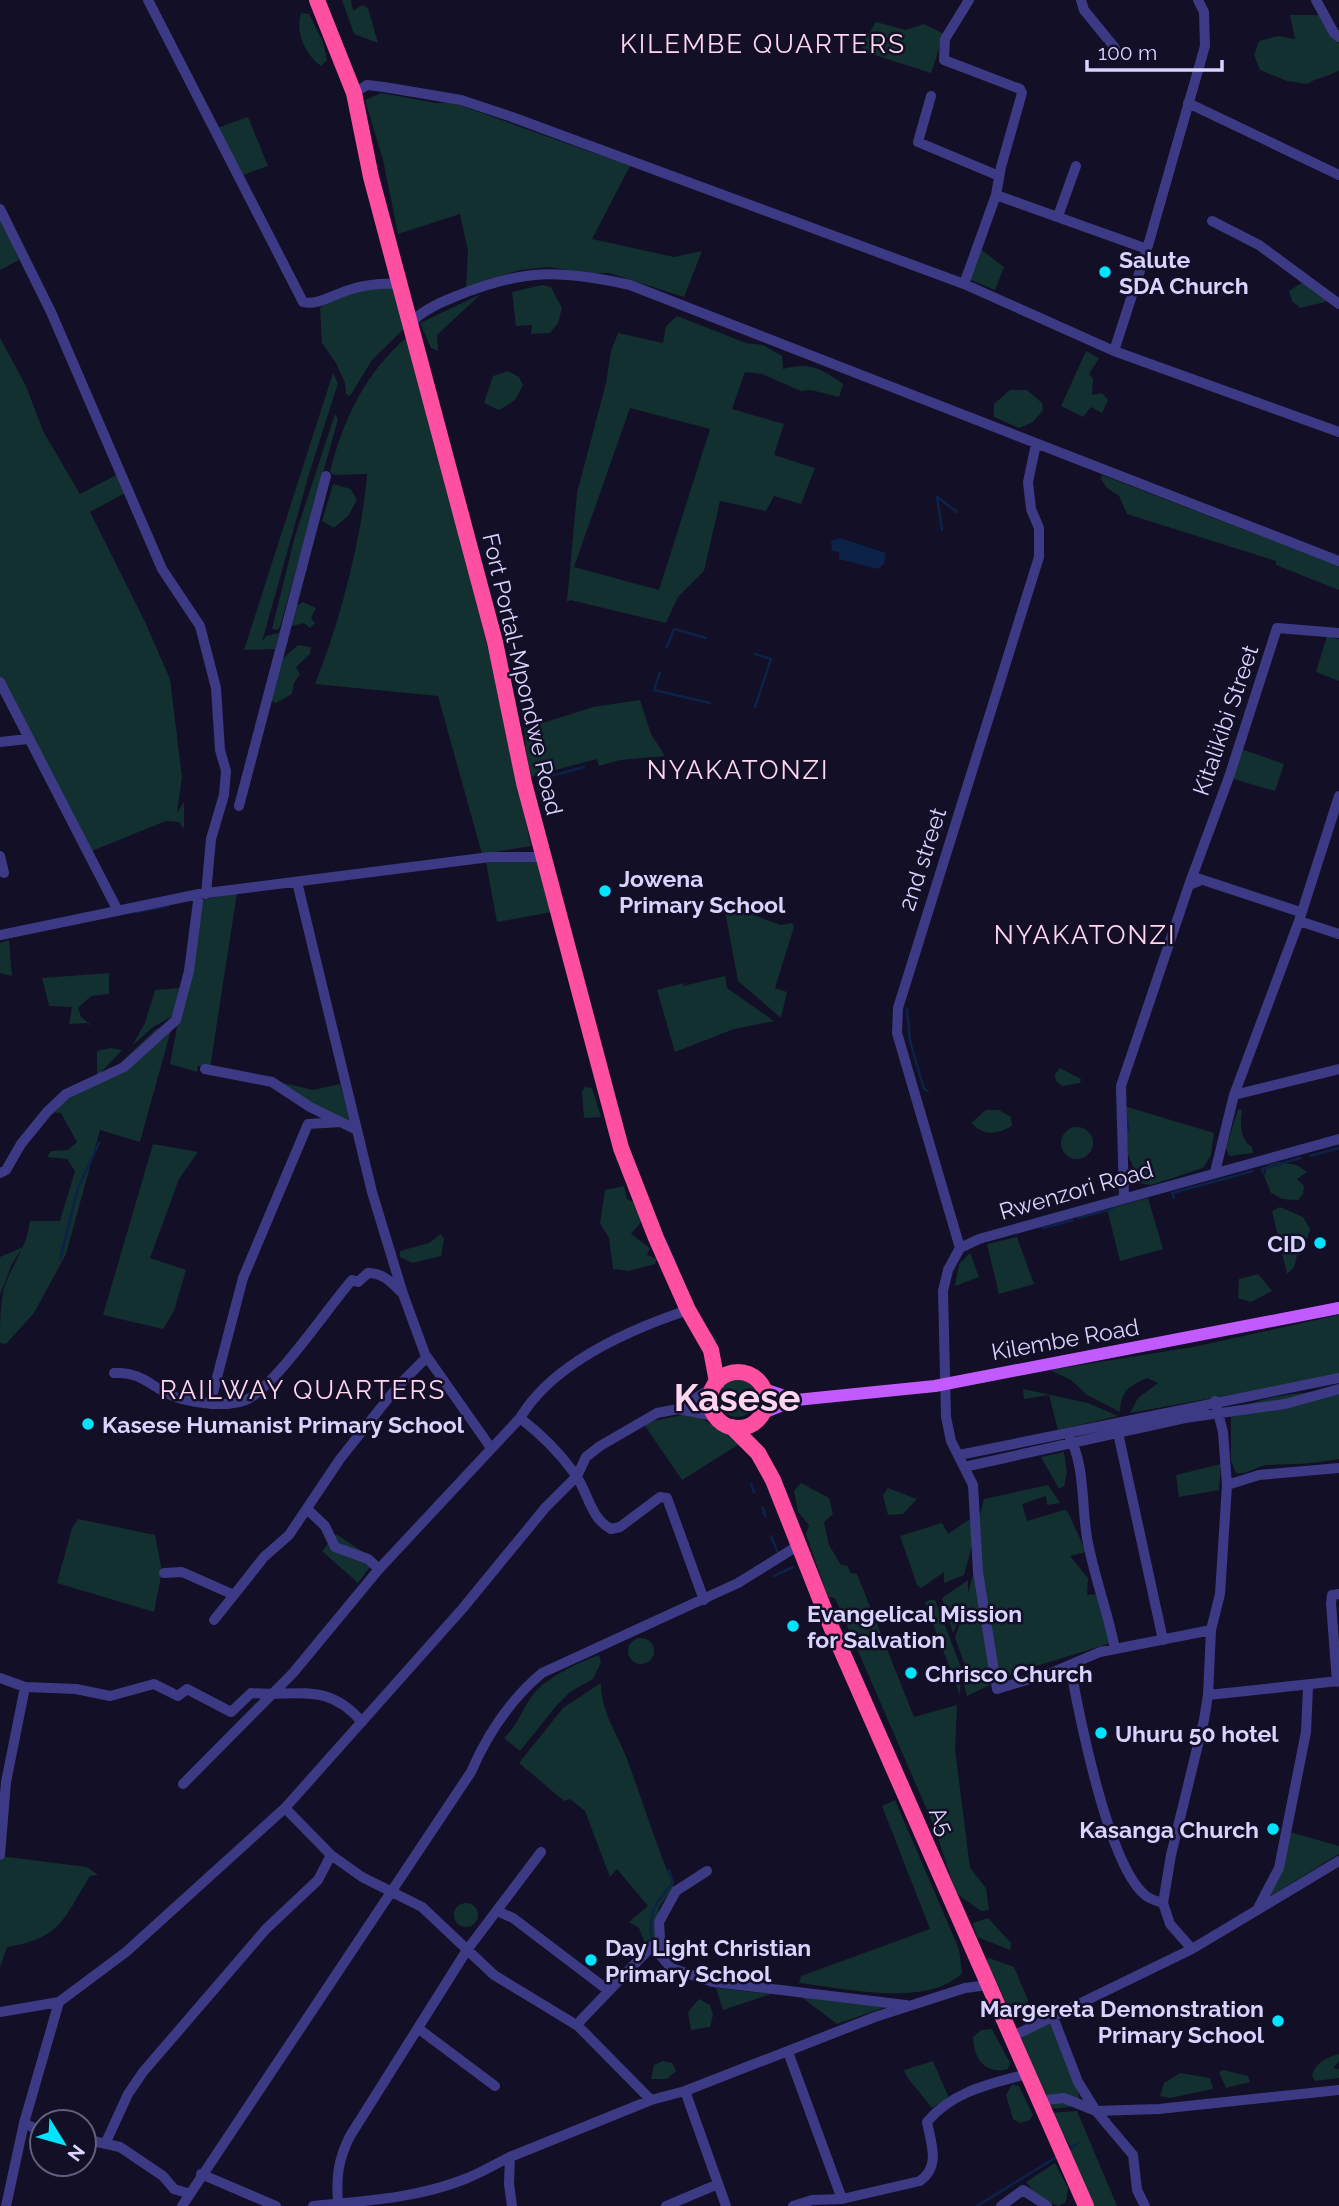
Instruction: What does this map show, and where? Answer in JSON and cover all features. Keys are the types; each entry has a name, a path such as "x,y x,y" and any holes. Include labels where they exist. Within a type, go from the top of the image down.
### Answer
{"highway":[{"name":"Fort Portal-Mpondwe Road","path":"317,0 354,93 371,177 395,260 398,284 495,642 524,783 621,1148 645,1215 688,1310 711,1350 715,1384"},
{"name":"Fort Portal-Mpondwe Road","path":"711,1350 743,1372"},
{"path":"715,1416 710,1396 715,1384 733,1372 743,1372"},
{"name":"Kilembe Road","path":"743,1372 752,1375 764,1389"},
{"name":"A5","path":"758,1453 764,1389"},
{"name":"A5","path":"715,1416 732,1427 758,1453 1086,2206"},
{"name":"Kilembe Road","path":"732,1427 745,1427 760,1417"}],"main road":[{"name":"Kilembe Road","path":"760,1417 796,1400 891,1393 947,1384 1146,1348 1339,1308"},
{"name":"Kilembe Road","path":"764,1389 796,1400"}],"street":[{"path":"148,0 303,302 312,305 338,293 378,283 398,284"},
{"path":"964,284 996,195 1022,93 1020,89 944,60 945,39 969,0"},
{"path":"1081,0 1084,10 1115,48"},
{"path":"1114,351 1147,248 1205,46 1203,12 1198,0"},
{"path":"1316,0 1334,33 1339,37"},
{"path":"354,93 366,85 461,100 638,161 964,284 1114,351 1339,432"},
{"path":"931,96 918,142 999,176"},
{"path":"1188,103 1339,175"},
{"path":"1058,216 1076,166"},
{"path":"996,195 1147,248"},
{"path":"0,209 51,312 162,569 200,626 216,688 220,750 226,771 225,793 211,839 189,971 176,1020 124,1067 66,1094 21,1144 6,1170 0,1172"},
{"path":"1212,221 1259,244 1339,304"},
{"path":"409,326 413,319 442,301 488,283 525,274 593,277 666,298 1339,561"},
{"name":"2nd street","path":"960,1248 897,1033 898,1008 1039,557 1039,528 1031,509 1028,482 1036,444"},
{"path":"239,806 326,475"},
{"name":"Kitalikibi Street","path":"1124,1198 1121,1086 1194,880 1278,628 1339,633"},
{"path":"0,682 117,909"},
{"path":"0,742 28,739"},
{"path":"225,793 247,776"},
{"path":"1215,1172 1234,1095 1300,917 1339,796"},
{"path":"0,856 4,873"},
{"path":"0,935 117,909 203,894 490,857 546,858"},
{"path":"1194,880 1300,917 1339,934"},
{"path":"297,883 357,1130 403,1294 428,1357 491,1448"},
{"path":"205,1069 272,1082 357,1130"},
{"path":"1234,1095 1339,1069"},
{"path":"210,1404 243,1278 290,1162 308,1124 341,1122"},
{"name":"Rwenzori Road","path":"960,1248 979,1239 1339,1139"},
{"path":"960,1248 948,1270 943,1291 946,1417 951,1441 973,1486 978,1572 997,1689 1100,1652 1211,1630"},
{"path":"114,1373 138,1374 176,1398 210,1404 242,1401 251,1397 312,1332 352,1280 358,1282 368,1273 374,1273 388,1279 403,1294"},
{"path":"183,1784 293,1673 379,1569 520,1418 531,1400 556,1377 634,1328 688,1310"},
{"path":"214,1620 308,1510 322,1485 398,1385 428,1357"},
{"path":"964,1467 1215,1401 1339,1378"},
{"path":"678,1409 715,1384"},
{"path":"959,1455 1118,1433 1218,1413 1285,1404 1339,1389"},
{"path":"1192,1949 1170,1924 1163,1903 1208,1695 1211,1630 1220,1594 1227,1485 1223,1432 1215,1401"},
{"path":"0,2012 59,2002 126,1952 285,1808 463,1608 545,1508 577,1476 586,1457 657,1413 678,1409 715,1416"},
{"path":"520,1418 550,1443 577,1476 592,1508 604,1525 615,1530 660,1497 667,1498 704,1600"},
{"path":"1118,1433 1163,1640"},
{"path":"1070,1438 1087,1541 1115,1649"},
{"path":"1227,1485 1259,1475 1339,1468"},
{"path":"308,1510 325,1526 335,1547 368,1559 379,1569"},
{"path":"182,2206 471,1772 481,1749 533,1681 567,1661 738,1583 799,1545"},
{"path":"164,1573 182,1572 234,1595"},
{"path":"1208,1695 1338,1682 1331,1603 1332,1595 1339,1594"},
{"path":"1070,1665 1083,1738 1122,1862 1144,1895 1163,1903"},
{"path":"0,1678 25,1687 76,1689 110,1696 154,1684 178,1696 187,1689 231,1712 251,1693 319,1693 336,1698 362,1722"},
{"path":"0,1854 6,1782 25,1687"},
{"path":"1257,1910 1279,1868 1306,1732 1308,1687"},
{"path":"285,1808 331,1855 362,1877 422,1907 494,1975 579,2026 651,2100"},
{"path":"338,2203 336,2176 340,2157 365,2109 419,2029 467,1950 541,1852"},
{"path":"106,2142 128,2094 143,2072 266,1929 318,1880 331,1855"},
{"path":"1011,2037 1192,1949 1339,1861"},
{"path":"707,1871 676,1891 659,1922 661,1956 671,1968 713,1982 911,2006"},
{"path":"496,1911 513,1919 610,1991"},
{"path":"579,2026 652,1946"},
{"path":"313,2206 430,2189 465,2179 510,2157 651,2100 685,2091 911,2006 965,1988 988,1985"},
{"path":"6,2206 24,2123 59,2002"},
{"path":"1053,2017 1078,2082 1096,2111 1133,2155 1137,2190 1144,2206"},
{"path":"419,2029 495,2086"},
{"path":"788,2052 842,2199"},
{"path":"793,2206 812,2200 842,2199 920,2181 931,2173 934,2163 927,2122 933,2115 965,2092 1027,2074"},
{"path":"1038,2101 1064,2098 1096,2111 1238,2103 1339,2090"},
{"path":"685,2091 726,2206"},
{"path":"24,2123 28,2125"},
{"path":"98,2141 120,2147 163,2176 174,2189 190,2194"},
{"path":"510,2157 509,2184 512,2206"},
{"path":"201,2174 276,2206"},
{"path":"666,2206 718,2184"},
{"path":"1001,2206 1023,2190 1047,2206"}],"green space":[{"path":"342,0 351,0 353,11 362,5 368,8 378,43 354,34"},
{"path":"301,13 309,14 323,42 327,60 321,66 310,56 300,35"},
{"path":"1290,15 1322,15 1329,34 1339,43 1339,70 1307,84 1287,81 1260,70 1254,55 1259,41 1278,36 1295,39"},
{"path":"876,22 906,30 924,24 944,34 931,73 865,52 861,46"},
{"path":"381,93 436,103 451,102 630,166 592,239 674,257 702,251 684,297 609,273 549,267 520,270 466,287 468,251 460,214 398,234 383,160 365,100"},
{"path":"248,117 268,166 243,175 217,128"},
{"path":"0,213 19,260 0,270"},
{"path":"979,248 1004,267 995,290 969,279"},
{"path":"1306,280 1327,300 1325,302 1300,308 1292,301 1289,291"},
{"path":"390,281 408,325 372,360 350,396 346,394 345,383 336,363 322,343 320,308 333,295"},
{"path":"542,285 551,287 562,308 558,323 550,333 531,334 532,325 516,326 512,292"},
{"path":"481,294 437,335 438,351 431,348 420,323"},
{"path":"677,316 746,343 763,345 782,356 783,369 808,366 843,384 839,397 811,390 801,391 762,374 745,372 732,409 784,424 774,455 815,468 801,504 774,496 766,511 720,501 704,571 678,597 666,623 570,600 567,602 577,493 606,383 611,351 618,333 663,343 666,326","holes":["630,408 710,429 659,590 574,567"]},
{"path":"409,335 494,673 531,846 482,854 438,696 315,684 333,635 348,581 360,526 367,474 334,475 330,472 342,433 359,397 380,364"},
{"path":"0,338 26,386 43,431 80,494 118,474 127,492 90,512 146,624 170,679 182,777 177,813 184,802 184,829 179,822 166,821 89,852 0,677"},
{"path":"1086,351 1099,358 1089,374 1093,379 1092,395 1102,393 1108,400 1102,413 1091,407 1083,417 1061,406"},
{"path":"508,371 519,377 523,385 515,400 499,410 484,403 493,376"},
{"path":"333,373 338,383 309,474 262,642 266,636 279,633 275,649 244,650"},
{"path":"1010,390 1027,390 1042,403 1043,410 1033,422 1019,428 994,417 994,404"},
{"path":"335,414 338,419 280,627 277,630 272,629 295,536"},
{"path":"1102,475 1339,566 1339,590 1276,565 1276,561 1127,514 1119,496 1106,487 1101,479"},
{"path":"333,484 351,489 357,500 348,516 334,528 322,521"},
{"path":"303,602 316,608 311,618 315,623 310,628 304,623 292,626 294,607"},
{"path":"1327,636 1339,639 1339,681 1316,672"},
{"path":"298,645 311,647 310,654 296,667 300,674 294,683 292,694 276,703 271,701 281,660"},
{"path":"640,700 651,734 665,756 620,760 599,766 597,759 529,777 524,729 593,707"},
{"path":"1235,747 1284,764 1275,791 1227,777"},
{"path":"533,859 539,863 552,912 497,922 486,862"},
{"path":"237,893 210,1068 198,1066 197,1072 170,1064 201,900"},
{"path":"734,908 781,925 792,923 794,927 775,988 787,992 781,1018 738,981 725,911"},
{"path":"9,940 12,976 0,973 0,943"},
{"path":"109,973 109,994 91,996 78,1008 81,1017 95,1028 87,1023 69,1024 72,1007 49,1006 42,978"},
{"path":"725,976 727,988 774,1021 734,1029 675,1052 657,990"},
{"path":"179,988 173,1016 153,1027 132,1046 145,1023 155,990"},
{"path":"174,1019 140,1142 100,1130 66,1254 34,1313 6,1344 0,1343 4,1288 26,1240 30,1221 60,1221 75,1171 67,1159 47,1157 51,1151 68,1150 77,1142 61,1113 49,1112 118,1065 155,1030"},
{"path":"111,1048 122,1050 94,1080 97,1074 97,1051"},
{"path":"1060,1068 1081,1079 1080,1083 1062,1086 1056,1081 1055,1074"},
{"path":"279,1082 313,1090 340,1084 351,1124 310,1104"},
{"path":"585,1087 592,1088 601,1117 584,1118 582,1092"},
{"path":"1124,1106 1214,1133 1211,1155 1203,1168 1151,1185 1139,1183 1128,1154"},
{"path":"1238,1109 1242,1110 1243,1136 1252,1147 1253,1153 1229,1156 1226,1148"},
{"path":"986,1110 999,1110 1011,1117 1012,1126 1000,1131 986,1132 971,1123"},
{"path":"1077,1127 1088,1132 1093,1143 1088,1154 1077,1159 1066,1154 1061,1143 1066,1132"},
{"path":"153,1144 198,1152 179,1179 150,1258 186,1270 174,1311 163,1329 103,1315"},
{"path":"1278,1162 1297,1165 1307,1172 1297,1179 1304,1186 1303,1194 1298,1200 1282,1199 1271,1193 1264,1176 1268,1165"},
{"path":"624,1186 627,1199 634,1202 643,1220 631,1234 650,1248 647,1255 657,1259 655,1264 628,1271 613,1269 609,1238 600,1223 605,1190"},
{"path":"1148,1198 1163,1249 1120,1261 1107,1209"},
{"path":"1280,1207 1303,1217 1310,1229 1303,1253 1297,1256 1294,1267 1287,1274 1272,1211"},
{"path":"441,1234 444,1239 441,1256 412,1263 400,1257 400,1251 429,1243"},
{"path":"1017,1237 1034,1284 999,1294 987,1244"},
{"path":"23,1247 12,1264 0,1295 0,1257"},
{"path":"970,1253 979,1277 955,1286 959,1264"},
{"path":"1258,1274 1272,1291 1251,1302 1238,1298 1239,1279"},
{"path":"1339,1315 1339,1375 1130,1413 1138,1398 1158,1383 1147,1378 1131,1387 1124,1394 1120,1412 1087,1395 1071,1380 1050,1370 1193,1347"},
{"path":"737,1379 751,1384 756,1398 751,1412 737,1417 723,1412 718,1398 723,1384"},
{"path":"1023,1389 1088,1403 1118,1416 1058,1430 1049,1395 1024,1399"},
{"path":"1339,1389 1339,1459 1267,1465 1245,1473 1236,1473 1231,1461 1231,1411 1270,1398"},
{"path":"688,1414 703,1419 741,1443 682,1480 643,1423"},
{"path":"1064,1452 1067,1472 1064,1486 1059,1489 1041,1457"},
{"path":"1221,1464 1219,1490 1179,1497 1176,1475"},
{"path":"801,1483 829,1498 833,1514 824,1522 829,1545 841,1565 848,1566 850,1573 857,1574 914,1717 957,1705 955,1749 970,1868 986,1888 989,1910 981,1911 956,1893 934,1826 835,1598 829,1597 826,1592 806,1534 809,1525 798,1512 794,1491"},
{"path":"1048,1485 1060,1503 1047,1505 1046,1496 1022,1504 1027,1521 1064,1510 1068,1512 1086,1552 1070,1556 1088,1578 1087,1595 1100,1594 1111,1643 1017,1672 967,1696 964,1685 967,1671 955,1638 964,1609 953,1633 942,1598 968,1580 968,1593 981,1544 979,1518 984,1499"},
{"path":"888,1488 917,1499 903,1514 888,1515 883,1495"},
{"path":"78,1519 155,1535 162,1571 154,1612 57,1583 72,1528"},
{"path":"970,1519 973,1542 964,1575 944,1583 944,1572 921,1588 917,1585 900,1536 942,1523 948,1534"},
{"path":"336,1534 375,1560 358,1583 322,1551"},
{"path":"935,1600 961,1667 960,1695 925,1603"},
{"path":"641,1638 650,1642 654,1651 650,1660 641,1664 632,1660 628,1651 632,1642"},
{"path":"599,1655 601,1662 593,1679 570,1692 520,1751 504,1738 538,1689 563,1671"},
{"path":"601,1683 607,1713 627,1759 674,1887 659,1907 655,1937 645,1943 639,1928 629,1922 648,1906 617,1869 610,1877 585,1811 570,1799 564,1801 519,1763 563,1708"},
{"path":"895,1800 959,1949 962,1973 947,1984 907,1993 861,1991 799,1983 801,1976 930,1929 882,1806"},
{"path":"1286,1831 1339,1846 1339,1854 1264,1900"},
{"path":"0,1856 87,1867 98,1875 90,1876 66,1915 50,1932 25,1943 7,1947 0,1967"},
{"path":"466,1903 475,1906 478,1915 475,1924 466,1927 457,1924 454,1915 457,1906"},
{"path":"988,1918 1011,1943 1010,1950 977,1937 973,1923"},
{"path":"989,1958 1014,1967 1028,2000 1027,2013 1013,2014 1009,2009 986,1960"},
{"path":"716,1988 771,1994 723,2010"},
{"path":"800,1996 897,2003 837,2024"},
{"path":"699,1999 710,2005 713,2015 710,2027 691,2030 688,2012"},
{"path":"1052,2020 1076,2083 1081,2106 1048,2109 1017,2038"},
{"path":"992,2029 1010,2063 1008,2069 987,2067 978,2058 973,2037 981,2030"},
{"path":"1339,2054 1339,2061 1333,2068 1339,2069 1339,2078 1315,2081 1312,2075 1319,2064"},
{"path":"663,2061 672,2063 676,2071 667,2079 651,2079 654,2065"},
{"path":"933,2061 949,2098 932,2108 904,2070"},
{"path":"1223,2070 1248,2076 1250,2082 1226,2088 1219,2072"},
{"path":"1180,2073 1210,2078 1213,2089 1170,2098 1160,2096 1164,2083"},
{"path":"1012,2084 1019,2086 1033,2115 1030,2120 1020,2123 1013,2119 1006,2095"},
{"path":"1077,2111 1117,2206 1090,2206 1064,2149 1073,2150 1049,2113"},
{"path":"1055,2163 1068,2188 1066,2202 1058,2206 1036,2196 1026,2182"}],"water":[{"path":"840,538 886,553 884,564 878,569 839,559 839,552 832,551 831,541"}],"waterway":[{"path":"942,530 937,497 957,512"},
{"path":"667,647 674,629 706,638"},
{"path":"755,654 771,659 755,707"},
{"path":"660,673 654,690 710,703"},
{"path":"551,776 584,767"},
{"path":"137,912 168,906"},
{"path":"907,1009 910,1041 924,1089 928,1091"},
{"path":"1127,1120 1129,1130"},
{"path":"60,1260 78,1188 99,1143"},
{"path":"1310,1156 1339,1148"},
{"path":"1263,1173 1262,1169 1300,1158"},
{"path":"1174,1198 1172,1193 1253,1171"},
{"path":"1078,1218 1112,1209"},
{"path":"1043,1228 1073,1220"},
{"path":"666,1240 677,1266"},
{"path":"710,1333 716,1340"},
{"path":"751,1484 754,1492"},
{"path":"763,1508 765,1516"},
{"path":"771,1536 777,1551"},
{"path":"774,1576 793,1567"},
{"path":"652,1942 651,1924 654,1910 661,1896 673,1883 669,1870"},
{"path":"1069,2149 1078,2143"},
{"path":"977,2206 1058,2156"}],"place":[{"name":"Salute SDA Church","path":"1105,272"},
{"name":"Jowena Primary School","path":"605,891"},
{"name":"CID","path":"1320,1243"},
{"name":"Kasese Humanist Primary School","path":"88,1424"},
{"name":"Evangelical Mission for Salvation","path":"793,1626"},
{"name":"Chrisco Church","path":"911,1673"},
{"name":"Uhuru 50 hotel","path":"1101,1733"},
{"name":"Kasanga Church","path":"1273,1829"},
{"name":"Day Light Christian Primary School","path":"591,1960"},
{"name":"Margereta Demonstration Primary School","path":"1278,2021"}],"district":[{"name":"KILEMBE QUARTERS","path":"763,44"},
{"name":"NYAKATONZI","path":"738,770"},
{"name":"NYAKATONZI","path":"1085,935"},
{"name":"RAILWAY QUARTERS","path":"303,1390"},
{"name":"Kasese","path":"737,1398"}]}
